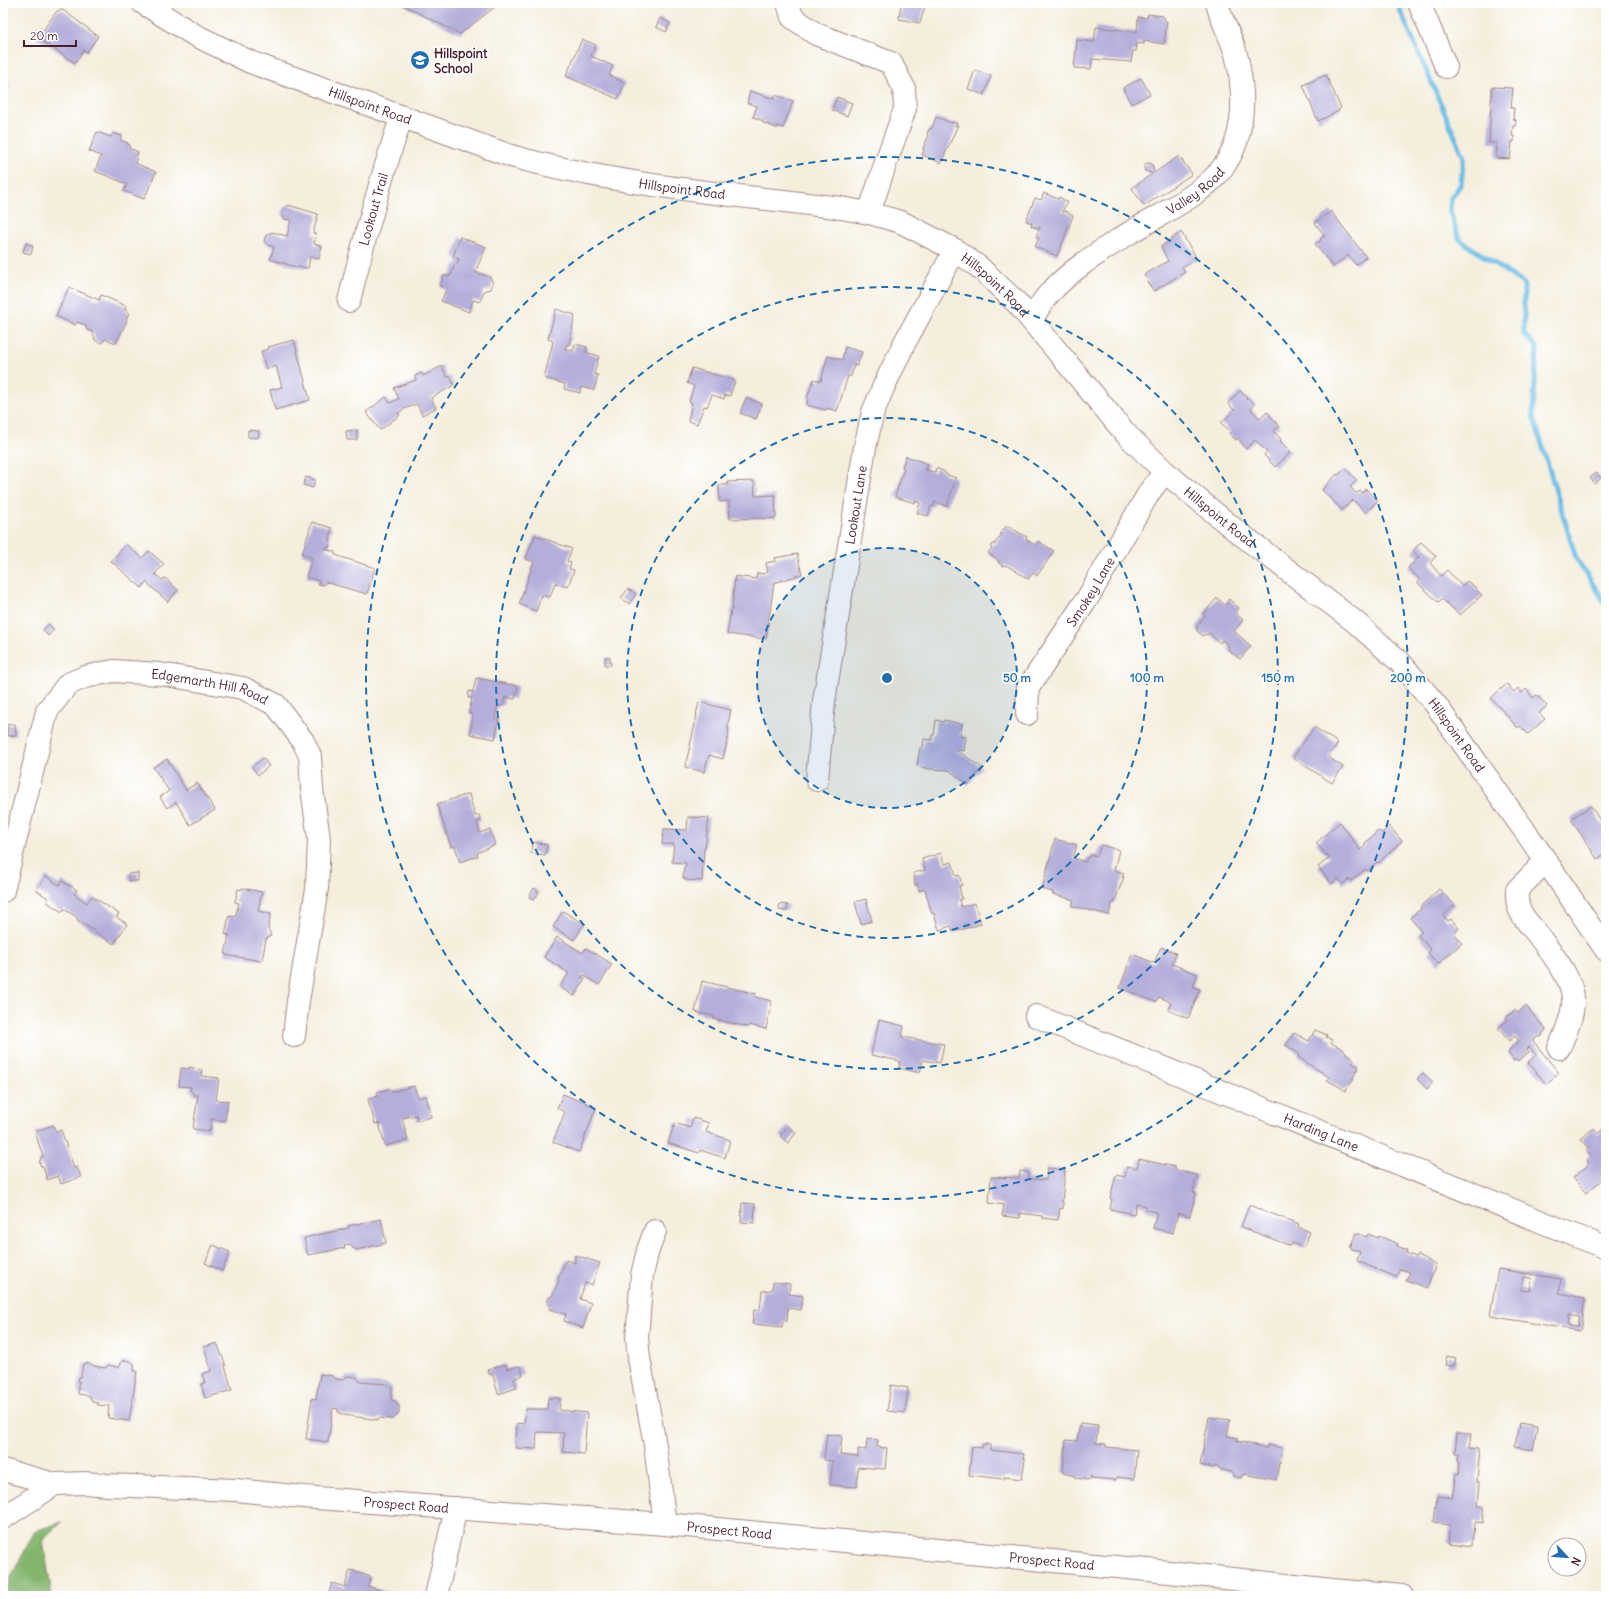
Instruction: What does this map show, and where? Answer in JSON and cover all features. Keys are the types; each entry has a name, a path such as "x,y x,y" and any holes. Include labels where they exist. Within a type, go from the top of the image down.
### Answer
{"street":[{"name":"Hillspoint Road","path":"143,3 193,34 250,62 401,118 511,156 619,181 841,208 869,213 901,222 955,250 996,281 1032,319 1126,434 1165,472 1234,529 1354,621 1400,662 1436,705 1546,861 1606,950"},
{"path":"788,3 792,17 816,34 891,63 904,88 905,109 869,213"},
{"name":"Valley Road","path":"1032,319 1048,294 1062,282 1124,237 1204,188 1215,177 1236,146 1239,134 1242,93 1237,57 1232,41 1219,13 1217,3"},
{"path":"1419,3 1446,67"},
{"name":"Lookout Trail","path":"349,301 362,246 401,118"},
{"name":"Lookout Lane","path":"817,780 824,701 865,447 873,412 905,342 955,250"},
{"name":"Smokey Lane","path":"1027,714 1028,688 1087,599 1150,491 1165,472"},
{"name":"Edgemarth Hill Road","path":"3,891 47,711 68,684 85,677 113,671 160,674 243,688 276,705 304,741 310,756 312,789 319,839 317,889 298,1001 294,1036"},
{"path":"1546,861 1517,890 1516,898 1520,912 1551,953 1571,985 1574,1004 1567,1030 1559,1048"},
{"name":"Harding Lane","path":"1036,1016 1606,1248"},
{"path":"656,1231 648,1250 642,1276 637,1338 665,1524"},
{"name":"Prospect Road","path":"3,1470 55,1484 86,1483 114,1486 236,1490 456,1508 499,1510 665,1524 1169,1572 1332,1590 1402,1596"},
{"path":"3,1518 55,1484"},
{"path":"436,1596 456,1508"}],"green space":[{"path":"62,1522 43,1540 52,1596 5,1596 12,1575 35,1531"}],"building":[{"path":"500,3 460,34 401,4"},
{"path":"901,3 926,3 920,23 899,19"},
{"path":"63,10 98,36 87,52 84,50 75,63 37,38 57,11"},
{"path":"1148,14 1163,16 1166,22 1167,21 1164,44 1144,41 1144,44 1137,43 1136,51 1133,51 1131,62 1092,59 1091,69 1074,68 1077,40 1094,42 1096,27 1137,32 1138,17 1147,18"},
{"path":"660,18 670,23 666,32 656,27"},
{"path":"582,39 596,45 591,56 613,66 609,75 625,83 618,99 566,76"},
{"path":"975,70 991,76 984,95 968,89"},
{"path":"1326,75 1341,108 1338,110 1339,111 1318,121 1303,85"},
{"path":"1141,78 1150,94 1131,104 1123,88"},
{"path":"5,83 9,88 8,91 5,92 3,91 3,84"},
{"path":"1492,87 1513,88 1511,108 1514,108 1513,119 1516,120 1515,126 1513,126 1512,136 1514,136 1514,142 1512,142 1510,159 1496,158 1497,143 1489,143"},
{"path":"750,91 774,99 775,95 793,101 783,128 777,126 777,128 763,123 763,121 753,117 757,106 747,103"},
{"path":"837,97 852,103 847,116 832,110"},
{"path":"936,117 952,123 957,123 955,126 958,125 941,163 922,155 928,137 927,134 929,129 932,128"},
{"path":"97,132 111,137 113,133 122,136 120,140 128,143 127,144 130,145 129,148 138,152 135,163 156,172 144,199 124,191 127,184 95,171 101,156 89,151"},
{"path":"1179,156 1192,174 1144,206 1132,188 1152,174 1145,171 1145,164 1152,164 1154,173"},
{"path":"1044,193 1058,199 1059,197 1067,202 1062,212 1065,211 1073,216 1057,256 1035,247 1039,238 1036,237 1040,227 1038,228 1031,226 1032,223 1026,221 1035,198 1041,200"},
{"path":"288,205 318,214 313,233 316,234 314,244 322,246 319,259 310,257 308,268 296,267 270,259 274,247 268,245 264,241 266,235 272,232 287,236 291,220 285,219 282,214 284,208"},
{"path":"1331,211 1366,257 1356,265 1348,255 1333,267 1315,244 1325,236 1315,223"},
{"path":"1181,232 1197,259 1182,267 1185,272 1154,291 1144,275 1168,261 1161,247"},
{"path":"460,237 486,247 475,272 490,277 493,283 491,289 484,291 480,302 473,300 469,312 441,301 446,290 440,286 444,275 449,277 449,275 451,275 455,264 456,265 459,259 453,257"},
{"path":"26,243 33,246 31,254 23,252"},
{"path":"69,287 99,300 101,295 126,306 125,310 129,312 127,321 116,343 106,339 101,343 95,340 93,332 87,330 86,325 77,322 75,325 56,316"},
{"path":"556,309 575,315 569,345 567,344 565,349 573,351 575,344 587,347 586,352 599,356 594,374 598,375 594,390 581,387 580,393 564,389 565,384 544,378 553,341 548,339"},
{"path":"294,340 310,400 275,410 270,390 282,387 276,366 266,369 261,351 269,349 268,347"},
{"path":"845,347 862,352 857,366 854,365 851,376 848,376 837,411 807,405 808,395 814,379 821,381 828,356 842,360"},
{"path":"442,366 447,377 450,376 454,385 431,398 436,408 422,415 417,404 404,409 398,413 400,415 380,430 366,412 386,397 390,403 399,399 394,388 416,380 415,376 422,373 423,376"},
{"path":"692,368 735,381 730,396 725,395 724,399 712,395 707,407 704,406 697,424 688,421 692,403 689,402 694,386 687,383"},
{"path":"1240,391 1247,398 1246,400 1249,398 1255,405 1251,409 1260,419 1267,412 1280,427 1274,430 1274,432 1281,439 1280,441 1291,452 1275,467 1264,455 1267,452 1255,440 1246,449 1238,438 1236,440 1229,433 1231,432 1221,423 1234,410 1228,403"},
{"path":"746,398 762,404 756,419 740,413"},
{"path":"248,430 259,431 258,438 248,437"},
{"path":"357,430 357,440 347,440 346,431"},
{"path":"906,456 928,464 926,470 935,472 936,468 945,472 945,474 956,478 947,506 935,502 933,507 931,506 928,516 917,513 920,503 895,497"},
{"path":"1345,469 1357,480 1350,487 1356,493 1361,491 1363,493 1366,489 1378,500 1366,513 1353,500 1342,510 1322,490 1337,474 1338,475"},
{"path":"1596,473 1601,478 1595,484 1590,478"},
{"path":"306,477 315,480 313,488 303,485"},
{"path":"754,481 755,496 775,495 776,518 730,519 729,501 720,502 719,485 728,485 727,482"},
{"path":"312,522 332,528 329,539 331,540 329,548 326,547 325,549 335,552 335,555 375,568 367,594 325,582 324,585 318,584 319,581 306,577 312,558 302,554"},
{"path":"1007,526 1027,537 1026,539 1035,545 1038,541 1054,551 1037,576 1033,573 1028,579 1006,565 1003,566 998,560 988,553 993,544 994,545 1002,534 1000,533"},
{"path":"535,535 572,549 567,561 571,563 569,569 574,570 568,587 555,583 550,597 542,595 536,611 519,604 534,562 526,559"},
{"path":"1421,542 1436,556 1430,563 1441,576 1447,570 1462,586 1467,581 1482,595 1460,615 1442,599 1438,602 1418,583 1420,580 1408,568 1419,557 1413,551"},
{"path":"126,544 142,558 149,551 164,564 155,574 162,580 165,578 178,590 168,602 146,582 142,588 111,561"},
{"path":"797,554 802,574 774,583 766,639 727,634 732,610 735,576 756,579 757,573 763,574 768,572 766,563 776,561 775,558"},
{"path":"628,589 636,594 629,604 621,598"},
{"path":"1217,598 1225,605 1229,599 1239,608 1235,613 1243,620 1234,631 1251,646 1240,659 1228,650 1229,646 1223,640 1220,643 1209,633 1203,636 1196,630 1198,628 1196,627 1205,616 1203,614"},
{"path":"49,624 54,630 48,636 43,630"},
{"path":"605,657 610,657 611,665 605,665"},
{"path":"476,678 518,686 515,699 505,697 503,705 497,707 495,718 499,719 495,739 470,734 473,715 469,713 472,698 468,698 469,691 473,692"},
{"path":"1507,684 1514,692 1518,688 1522,693 1526,689 1533,698 1537,695 1547,706 1539,713 1545,719 1528,734 1520,726 1518,728 1491,698"},
{"path":"699,702 731,710 727,728 729,728 729,733 723,759 709,755 704,772 685,767"},
{"path":"936,720 944,722 944,720 962,724 960,736 966,737 964,751 957,751 982,768 968,785 949,770 929,769 917,766 920,748 923,748 924,739 932,740"},
{"path":"15,724 16,735 8,736 7,725"},
{"path":"1314,727 1338,743 1328,757 1343,767 1332,783 1293,758"},
{"path":"263,758 269,766 258,775 252,767"},
{"path":"167,759 186,790 197,783 215,810 190,825 176,802 167,808 160,797 169,791 153,767"},
{"path":"469,794 475,816 479,815 481,820 477,822 480,833 490,829 495,845 477,853 478,856 460,862 455,846 451,847 437,804"},
{"path":"1591,806 1606,830 1606,857 1605,854 1597,859 1571,819"},
{"path":"688,817 709,818 704,848 702,881 685,880 685,878 683,878 686,863 672,862 674,844 662,844 664,829 687,830"},
{"path":"1340,822 1360,850 1366,845 1364,844 1378,831 1382,833 1389,826 1402,841 1378,863 1377,862 1367,871 1365,869 1351,881 1349,879 1343,884 1338,878 1332,884 1318,867 1330,857 1328,855 1327,856 1316,843"},
{"path":"1055,839 1077,845 1073,858 1085,862 1087,858 1092,855 1097,856 1101,845 1119,850 1114,870 1124,873 1122,877 1124,877 1114,903 1112,903 1109,915 1072,906 1074,900 1052,894 1053,892 1042,889"},
{"path":"533,842 547,845 545,855 531,853"},
{"path":"941,853 944,864 952,862 956,876 959,875 962,885 959,886 962,899 959,900 961,907 975,903 981,924 953,932 951,926 939,930 934,913 932,914 925,889 919,891 917,884 915,885 914,873 925,870 922,859"},
{"path":"138,873 138,881 129,881 128,874"},
{"path":"46,876 59,885 62,881 77,890 74,894 87,903 92,896 119,914 116,917 127,924 114,944 77,920 78,918 64,909 62,912 47,902 49,899 36,890"},
{"path":"242,888 262,892 258,911 271,914 268,928 271,936 266,939 262,961 225,955 229,935 225,934 229,916 235,917 239,903 235,902 238,889 241,890"},
{"path":"534,888 539,892 534,900 529,897"},
{"path":"1439,889 1455,905 1443,916 1448,921 1451,919 1459,928 1454,933 1462,943 1438,964 1428,953 1431,950 1418,935 1422,932 1410,918 1422,908 1420,907"},
{"path":"866,899 872,921 861,924 855,902"},
{"path":"780,904 788,905 787,911 779,910"},
{"path":"563,911 584,924 574,940 553,927"},
{"path":"557,937 583,953 586,948 612,964 599,985 583,975 581,977 585,979 574,996 560,987 569,973 544,957"},
{"path":"1161,947 1176,953 1172,964 1197,974 1193,987 1200,989 1189,1017 1187,1018 1168,1010 1171,1002 1159,997 1156,1002 1120,988 1132,954 1154,963"},
{"path":"702,981 756,994 755,997 772,1001 766,1029 726,1022 714,1019 714,1016 695,1012"},
{"path":"1526,1006 1546,1030 1542,1034 1543,1035 1540,1037 1539,1036 1533,1041 1559,1073 1546,1084 1528,1062 1536,1055 1529,1047 1527,1049 1529,1052 1518,1061 1517,1059 1514,1061 1508,1053 1510,1051 1509,1050 1519,1041 1515,1036 1509,1041 1498,1028 1508,1020 1506,1018 1515,1010 1518,1013"},
{"path":"879,1020 904,1026 902,1037 944,1044 940,1063 923,1060 920,1073 899,1068 900,1061 871,1055"},
{"path":"1315,1030 1327,1035 1326,1037 1332,1040 1331,1043 1343,1049 1346,1052 1345,1053 1354,1059 1352,1063 1359,1067 1352,1079 1354,1079 1345,1091 1327,1080 1329,1077 1298,1057 1299,1054 1286,1045 1294,1033 1309,1041"},
{"path":"189,1067 202,1070 201,1076 219,1078 216,1100 228,1101 225,1121 211,1119 210,1131 193,1129 198,1095 194,1095 190,1090 191,1087 179,1086 181,1068 189,1069"},
{"path":"1423,1073 1433,1082 1427,1089 1417,1079"},
{"path":"414,1086 418,1098 426,1096 431,1117 417,1121 416,1115 402,1118 408,1140 385,1146 379,1123 375,1124 368,1099 378,1096 377,1092 390,1089 391,1092"},
{"path":"563,1094 577,1100 579,1099 596,1108 579,1152 553,1142 565,1112 557,1108"},
{"path":"693,1118 709,1123 706,1132 730,1140 725,1158 700,1150 699,1153 668,1143 675,1123 690,1128"},
{"path":"53,1125 56,1132 61,1130 74,1168 77,1167 81,1177 61,1184 58,1175 47,1180 43,1166 41,1166 39,1161 41,1160 40,1158 43,1157 35,1132"},
{"path":"788,1126 796,1133 788,1143 780,1136"},
{"path":"1606,1126 1606,1179 1605,1177 1586,1193 1573,1178 1589,1164 1586,1160 1591,1156 1586,1150 1589,1148 1581,1139 1594,1129 1598,1134"},
{"path":"1139,1159 1175,1167 1175,1170 1197,1175 1193,1192 1196,1193 1190,1216 1178,1213 1173,1233 1153,1228 1157,1212 1146,1210 1146,1206 1136,1204 1134,1214 1110,1209 1112,1199 1110,1198 1116,1175 1125,1177 1127,1166 1137,1168"},
{"path":"1047,1168 1065,1170 1062,1202 1063,1209 1060,1208 1058,1220 1020,1213 1020,1218 1002,1216 1004,1205 989,1203 991,1177 1019,1178 1020,1171 1028,1172 1028,1179 1046,1180"},
{"path":"742,1203 755,1204 754,1223 741,1222"},
{"path":"1249,1205 1299,1224 1298,1227 1310,1232 1304,1248 1292,1243 1291,1246 1241,1227"},
{"path":"381,1219 386,1243 357,1250 350,1244 344,1245 345,1248 308,1255 304,1238"},
{"path":"1356,1233 1367,1237 1368,1234 1378,1238 1379,1236 1398,1244 1397,1246 1407,1250 1406,1253 1416,1257 1417,1255 1436,1264 1427,1288 1406,1280 1410,1272 1400,1269 1396,1277 1357,1261 1360,1252 1350,1248"},
{"path":"213,1245 230,1252 222,1271 205,1263"},
{"path":"575,1255 600,1263 592,1285 585,1283 580,1299 591,1303 583,1328 564,1321 566,1314 549,1309 550,1306 547,1304 549,1297 552,1296 559,1281 558,1279 566,1260 575,1263"},
{"path":"1498,1269 1561,1279 1559,1293 1585,1298 1580,1331 1490,1316","holes":["1523,1277 1532,1278 1530,1291 1521,1290","1569,1314 1579,1316 1577,1326 1568,1325"]},
{"path":"773,1282 790,1284 789,1294 803,1296 801,1310 788,1308 787,1321 783,1321 782,1327 752,1324 754,1310 760,1310 762,1291 772,1290"},
{"path":"217,1343 226,1366 232,1390 205,1398 201,1384 205,1383 202,1374 211,1371 204,1347"},
{"path":"1448,1356 1456,1358 1454,1366 1446,1365"},
{"path":"126,1360 134,1364 134,1371 137,1371 129,1421 108,1418 109,1406 98,1405 98,1403 92,1402 90,1396 78,1394 78,1384 80,1382 78,1382 79,1377 81,1377 83,1364 87,1363 105,1368 109,1365 119,1368 122,1361"},
{"path":"505,1364 507,1369 520,1366 523,1375 514,1379 517,1388 498,1394 493,1375 489,1374 488,1370"},
{"path":"320,1374 333,1376 333,1378 342,1380 347,1376 357,1377 360,1382 387,1384 392,1387 391,1400 395,1401 399,1406 399,1414 393,1419 378,1418 378,1420 344,1415 338,1412 338,1409 333,1408 328,1442 306,1439 312,1398 316,1399"},
{"path":"891,1385 908,1388 905,1413 887,1411"},
{"path":"548,1398 560,1398 559,1410 587,1413 584,1454 563,1452 564,1433 537,1432 536,1449 516,1448 517,1423 524,1424 526,1409 547,1409"},
{"path":"1209,1417 1230,1420 1227,1436 1237,1438 1236,1441 1267,1448 1267,1445 1282,1448 1276,1480 1244,1474 1241,1478 1233,1476 1232,1472 1218,1469 1218,1467 1215,1466 1214,1468 1200,1465"},
{"path":"1080,1423 1098,1425 1096,1443 1106,1444 1106,1447 1137,1450 1134,1479 1116,1477 1116,1480 1092,1478 1091,1476 1090,1480 1075,1478 1075,1476 1063,1473 1066,1440 1077,1441"},
{"path":"1519,1423 1537,1426 1533,1450 1515,1447"},
{"path":"1457,1433 1471,1434 1469,1447 1480,1448 1477,1482 1480,1482 1478,1506 1484,1506 1482,1523 1475,1522 1473,1546 1448,1543 1450,1525 1434,1523 1437,1496 1452,1498 1456,1474 1459,1475 1459,1454 1455,1454"},
{"path":"827,1434 842,1436 840,1455 858,1457 858,1449 866,1450 867,1439 878,1440 877,1447 887,1448 885,1469 858,1467 857,1487 830,1485 833,1461 824,1460"},
{"path":"983,1444 990,1445 990,1450 1024,1454 1023,1459 1025,1459 1022,1479 1004,1477 1004,1479 969,1475 972,1446 982,1448"},
{"path":"350,1570 371,1577 368,1586 399,1596 328,1595 332,1583 345,1587"}],"waterway":[{"path":"1397,3 1464,157 1461,184 1451,198 1450,211 1459,239 1524,284 1524,334 1537,348 1533,415 1576,558 1606,604"}],"place":[{"name":"Hillspoint School","path":"420,60"}]}
